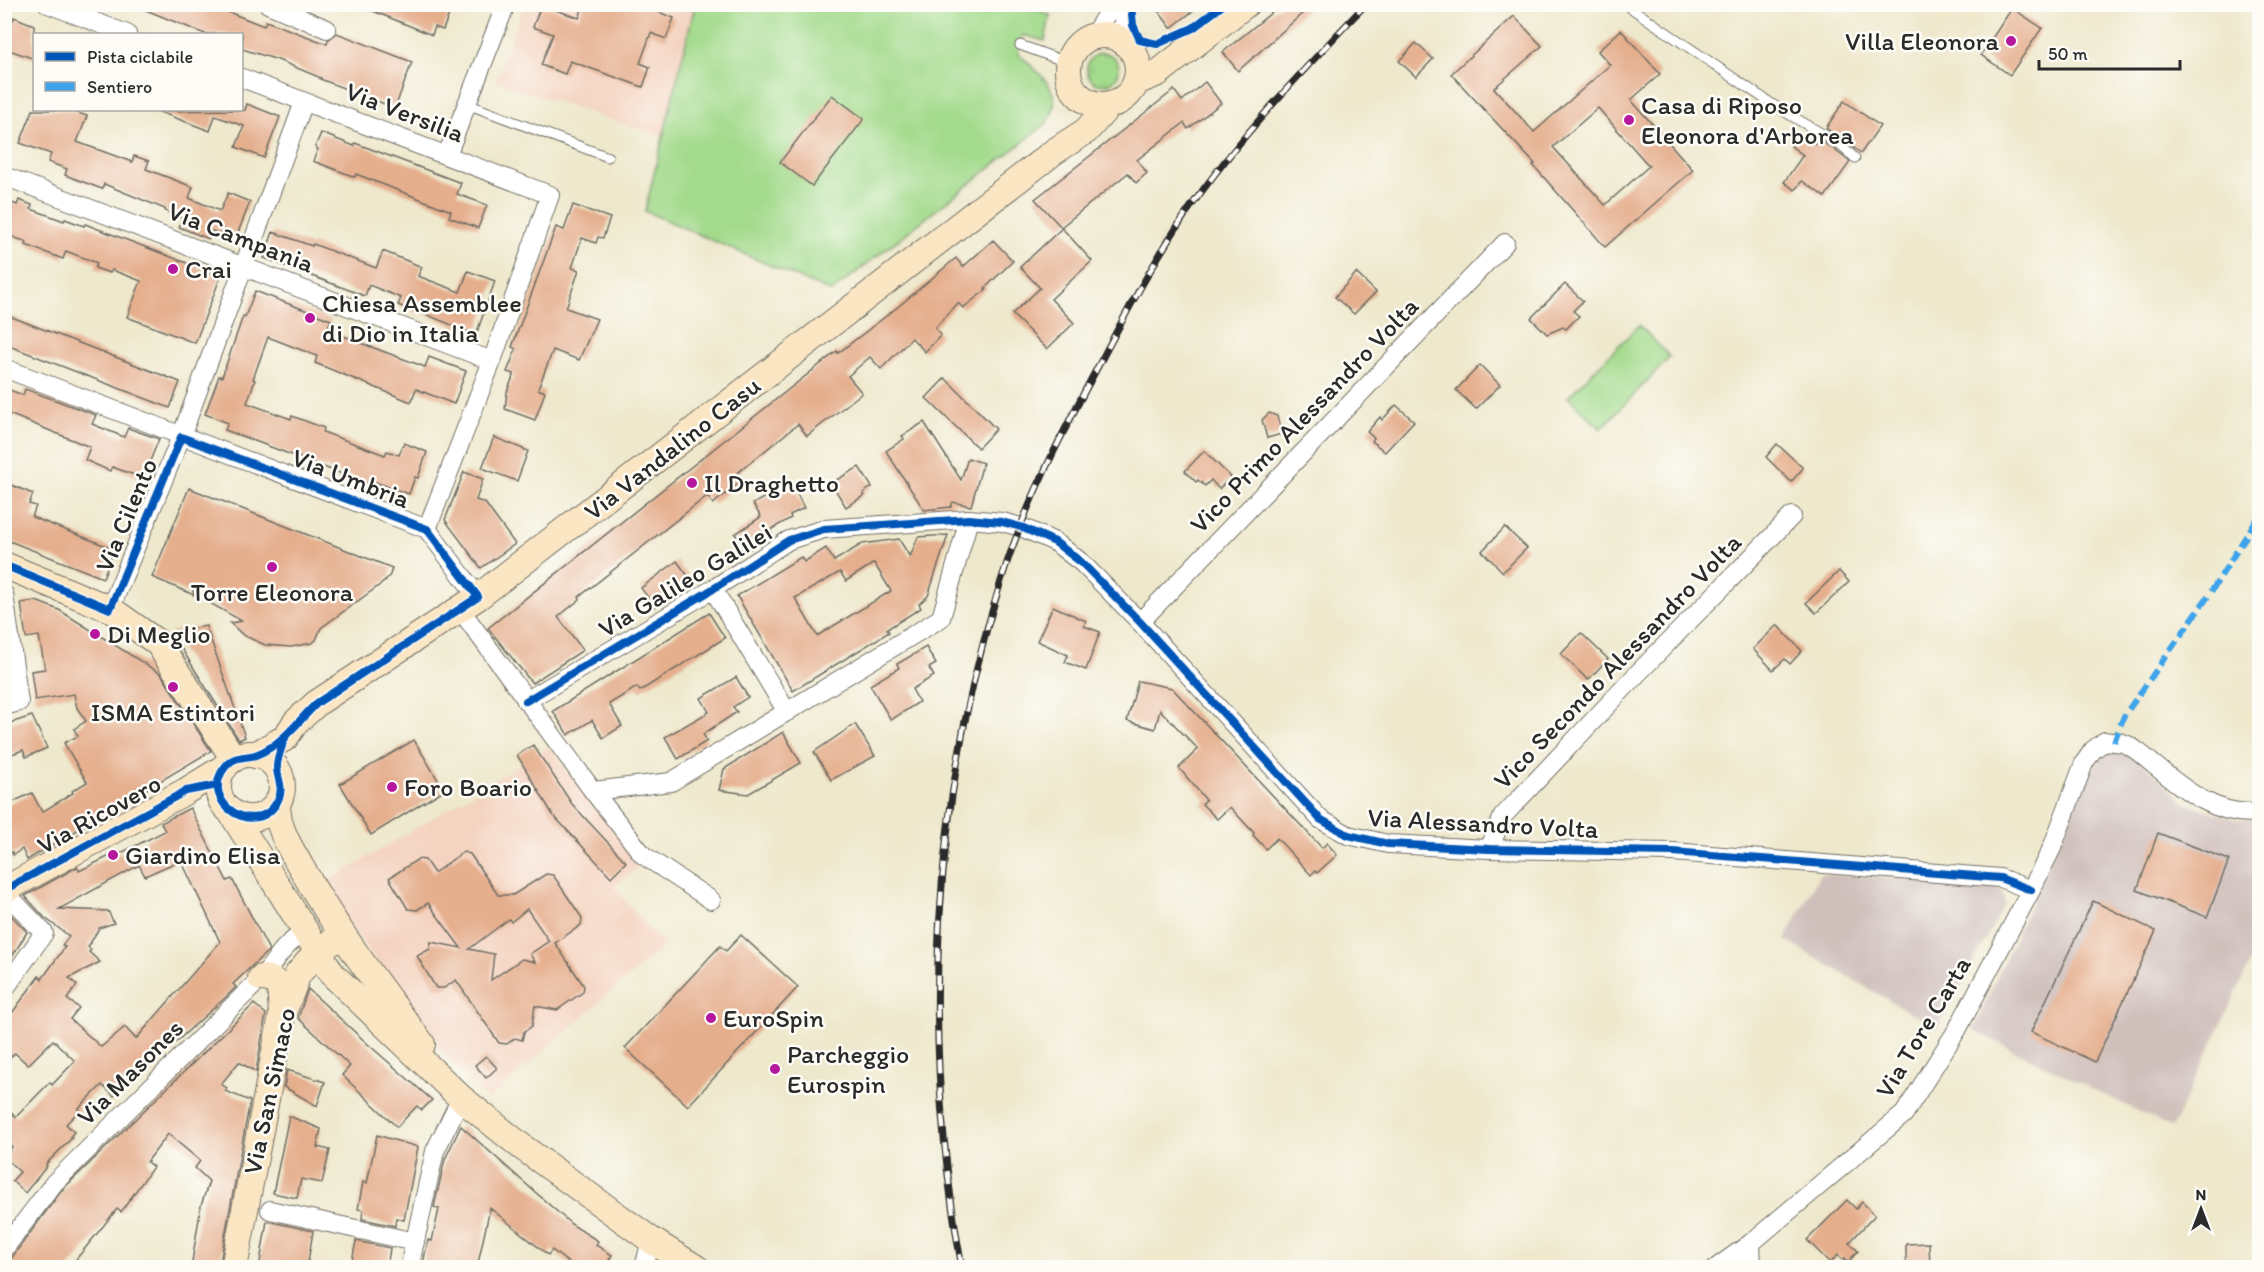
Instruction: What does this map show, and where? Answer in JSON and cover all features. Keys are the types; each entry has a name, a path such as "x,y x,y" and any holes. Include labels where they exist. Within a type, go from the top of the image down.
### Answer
{"main road":[{"path":"1136,82 1158,73 1246,4"},
{"path":"1129,48 1138,70 1136,82 1121,100 1110,104 1098,104 1086,100 1074,88 1068,74 1073,52 1080,44 1100,34 1111,36 1129,48 1183,52"},
{"name":"Via Vandalino Casu","path":"1056,151 1074,117 1074,88"},
{"name":"Via Vandalino Casu","path":"277,769 285,738 296,722 317,703 469,603 1056,151 1086,131 1110,104"},
{"path":"4,565 110,609 158,643 233,767"},
{"name":"Via Vandalino Casu","path":"233,767 285,738"},
{"path":"233,767 268,760 277,769 282,788 277,803 277,817 283,836 336,925 461,1098"},
{"path":"233,767 221,800 264,862 306,941 332,974 461,1098 522,1147 651,1240 696,1268"},
{"name":"Via Ricovero","path":"4,891 233,767"},
{"path":"231,812 239,816 256,818 272,809 277,803"},
{"name":"Via San Simaco","path":"234,1268 282,1015 306,941 336,925"},
{"path":"261,978 277,982 282,1015"}],"street":[{"path":"48,4 124,33"},
{"path":"268,4 327,29"},
{"path":"447,155 506,4"},
{"path":"1092,37 1113,4"},
{"path":"1124,4 1129,48"},
{"name":"Via Versilia","path":"243,78 550,195 492,361"},
{"name":"Via Cilento","path":"110,609 181,437 304,102"},
{"name":"Via Campania","path":"4,176 492,361"},
{"name":"Vico Primo Alessandro Volta","path":"1140,622 1505,243"},
{"path":"427,529 492,361"},
{"name":"Via Umbria","path":"4,368 427,529 526,701 593,791 643,855 711,900"},
{"name":"Vico Secondo Alessandro Volta","path":"1489,849 1503,816 1792,516"},
{"path":"593,791 671,782 941,618 977,520"},
{"name":"Via Alessandro Volta","path":"977,520 1021,527 1054,542 1082,563 1140,622 1320,819 1348,835 1388,844 1489,849 1673,852 2000,878 2031,890"},
{"name":"Via Galileo Galilei","path":"526,701 713,589 789,540 824,529 977,520"},
{"path":"713,589 787,711"},
{"path":"4,594 12,704"},
{"name":"Via Tore Carta","path":"1716,1268 1751,1243 1904,1114 1957,1030 2031,890 2052,848 2084,763 2093,750 2105,741 2123,743 2138,751 2184,790 2211,805 2232,810 2259,812"},
{"path":"4,891 44,933 4,990"},
{"name":"Via Masones","path":"4,1249 54,1183 261,978 273,965 282,948 306,941"},
{"path":"410,1268 435,1151 461,1098"},
{"path":"270,1210 415,1242"},
{"path":"644,1268 651,1240"},
{"path":"1751,1243 1752,1268"}],"lane":[{"path":"1625,4 1775,106 1836,142 1855,158"},
{"path":"1020,45 1069,63"},
{"path":"467,104 608,157"}],"path":[{"path":"1066,4 1080,10 1088,4"}],"shaded area":[{"path":"524,5 695,5 663,137 495,81"},
{"path":"549,747 642,864 614,887 664,946 488,1100 445,1055 321,886"},
{"path":"2110,749 2134,754 2185,803 2236,819 2259,818 2259,958 2253,957 2172,1128 1973,1030 2090,772"},
{"path":"1820,874 1991,884 2003,891 2005,904 1937,1028 1785,940"}],"green space":[{"path":"1023,4 1050,15 1045,41 1023,35 1018,53 1049,85 1053,94 1052,114 1045,125 831,292 645,211 695,5"},
{"path":"1103,53 1114,58 1119,69 1114,80 1103,85 1092,80 1087,69 1092,58"},
{"path":"1639,325 1670,357 1601,429 1568,397"}],"building":[{"path":"131,4 208,4 264,26 266,21 327,44 328,40 337,33 412,62 395,108 278,60 243,49 243,33 203,33"},
{"path":"356,4 453,4 443,30 435,27 432,35"},
{"path":"584,4 637,4 674,18 666,39 651,33 640,63 650,67 643,87 570,61 565,74 541,65 553,34 533,27 541,5 579,18"},
{"path":"1153,4 1202,4 1171,28"},
{"path":"1282,4 1313,4 1238,71 1223,52"},
{"name":"Villa Eleonora","path":"2012,8 2042,28 2010,75 1981,55"},
{"name":"Casa di Riposo Eleonora d'Arborea","path":"1514,16 1542,46 1494,88 1534,132 1610,65 1598,51 1621,30 1660,74 1631,100 1693,170 1605,247 1533,165 1535,164 1451,74","holes":["1598,108 1649,166 1605,205 1553,147"]},
{"path":"4,17 13,20 14,17 34,25 33,59 4,48"},
{"path":"1416,43 1433,59 1416,77 1399,61"},
{"path":"1205,82 1221,103 1188,129 1184,123 1137,160 1147,173 1136,183 1128,173 1061,227 1035,199 1174,90 1182,101"},
{"path":"832,95 864,119 812,186 780,162"},
{"path":"1844,101 1880,126 1861,153 1826,128"},
{"path":"247,104 280,117 264,158 236,147 244,126 215,116 210,131 157,111 243,111"},
{"path":"33,110 72,111 87,116 77,142 132,162 134,156 149,161 146,169 193,187 189,198 220,211 228,193 250,202 237,235 224,230 222,235 212,231 209,239 179,227 182,218 165,209 104,184 102,189 65,175 67,169 48,162 51,154 20,143"},
{"path":"321,133 354,146 355,143 461,183 457,194 487,205 478,228 449,217 451,211 356,174 355,177 313,161 318,149 315,147"},
{"path":"1801,134 1815,144 1818,139 1850,162 1825,197 1802,181 1795,190 1784,182 1803,155 1791,146"},
{"path":"4,200 17,205 19,200 32,205 31,209 64,221 65,219 84,226 85,224 221,276 195,343 127,317 141,281 112,270 110,273 95,268 97,263 66,251 63,259 4,234"},
{"path":"573,205 610,218 603,238 598,237 596,243 582,238 572,268 579,270 566,308 597,319 579,360 553,350 538,389 545,392 535,420 505,409 507,392 514,374 507,372 516,349 512,347 556,227 564,230"},
{"path":"1062,228 1092,261 1051,299 1074,323 1047,349 1012,314 1040,288 1020,267"},
{"path":"273,232 312,246 313,244 376,268 383,251 422,267 418,276 460,292 468,271 495,281 476,335 398,305 401,298 369,285 365,296 264,258"},
{"path":"993,240 1013,261 985,288 987,289 963,308 958,303 935,328 941,335 925,352 912,338 881,369 870,357 848,376 862,393 807,436 798,424 735,475 739,483 713,504 707,496 579,597 580,599 558,617 583,650 532,683 488,628 837,351 838,353 899,306 956,258 963,267"},
{"path":"1356,273 1376,292 1354,314 1335,297"},
{"path":"1565,284 1583,301 1573,311 1579,316 1566,329 1563,327 1547,334 1531,318"},
{"path":"255,291 331,320 327,329 358,342 425,367 429,357 466,371 454,404 416,389 411,402 315,363 317,356 268,337 247,403 324,428 323,432 385,455 387,451 399,455 404,443 427,452 418,478 415,477 409,494 375,482 374,486 225,430 228,423 205,414 219,376 222,377 243,316 245,317"},
{"path":"4,314 180,382 170,408 4,344"},
{"path":"1480,365 1500,385 1476,409 1456,390"},
{"path":"945,378 996,429 978,448 926,398"},
{"path":"4,388 23,395 25,389 96,415 92,424 124,437 128,428 159,439 143,478 112,467 110,471 85,460 90,447 4,412"},
{"path":"1396,405 1414,421 1385,452 1372,441 1374,438 1367,432 1380,417 1382,420"},
{"path":"1269,413 1277,416 1282,434 1267,438 1262,420"},
{"path":"924,422 961,480 968,458 983,463 971,506 953,502 951,507 924,510 886,451 904,439 902,436"},
{"path":"494,437 528,451 517,481 482,468"},
{"path":"1777,444 1803,468 1791,482 1766,457"},
{"path":"1204,451 1231,477 1219,489 1211,480 1205,486 1198,480 1196,482 1185,471"},
{"path":"859,467 872,487 863,493 865,495 846,507 831,483"},
{"path":"464,472 483,479 476,500 485,503 515,544 481,568 445,520"},
{"path":"4,482 33,494 29,504 36,506 32,517 114,549 103,578 4,539"},
{"path":"791,482 804,508 790,515 791,518 770,530 772,534 746,551 735,534 761,517 753,504"},
{"name":"Torre Eleonora","path":"189,488 392,568 390,575 384,582 321,628 316,640 312,643 291,647 265,645 243,635 230,623 242,621 208,602 192,586 194,595 152,577"},
{"path":"1505,527 1527,548 1503,572 1482,551"},
{"path":"948,535 928,596 919,604 921,608 887,629 889,632 793,691 737,596 801,557 804,562 826,548 834,561 862,544 899,539 910,557 918,537","holes":["874,563 891,591 817,636 795,598 840,572 846,581"]},
{"path":"677,561 691,580 655,607 641,588"},
{"path":"1839,571 1849,582 1816,613 1806,603"},
{"path":"36,601 59,610 161,674 211,751 27,860 22,849 13,855 12,852 4,857 4,806 32,793 42,812 87,782 64,743 78,736 74,729 86,721 77,708 74,694 35,700 31,671 45,669 39,636 26,638 21,603"},
{"path":"1053,606 1086,621 1084,626 1100,632 1086,670 1065,662 1068,655 1037,641"},
{"path":"709,613 725,638 640,691 637,687 609,704 622,726 603,738 592,720 568,735 553,711"},
{"path":"1777,625 1802,651 1790,664 1785,659 1773,670 1753,649"},
{"path":"206,626 245,737 239,740 171,632"},
{"path":"1581,633 1608,659 1588,680 1561,654"},
{"path":"926,647 936,664 929,668 934,676 912,689 919,702 891,720 870,685 899,668 897,664"},
{"path":"736,677 748,697 733,707 737,712 703,734 707,741 678,759 665,737 709,712 701,698"},
{"path":"1138,681 1172,688 1322,848 1327,843 1337,855 1317,873 1315,871 1311,875 1277,838 1266,849 1230,807 1217,819 1202,804 1206,800 1179,768 1198,749 1160,710 1155,729 1127,721"},
{"path":"32,716 47,748 26,757 23,750 4,757 4,725"},
{"path":"855,724 875,756 831,780 814,752"},
{"path":"783,732 801,763 748,794 719,790 724,769"},
{"name":"Foro Boario","path":"414,740 444,790 371,835 340,784"},
{"path":"533,745 572,804 626,862 611,877 553,815 517,755"},
{"path":"190,808 227,881 232,879 269,950 233,984 236,987 225,998 150,1065 147,1063 114,1096 102,1085 66,1124 74,1132 70,1137 72,1138 46,1164 47,1166 25,1193 12,1181 20,1172 4,1157 12,1147 4,1140 4,1121 12,1113 16,1117 50,1082 52,1085 75,1061 53,1040 28,1065 15,1053 4,1063 4,1024 39,976 42,979 65,947 62,946 69,936 45,918 25,896 77,867 79,871 165,831 161,823","holes":["181,860 220,942 136,1039 125,1027 101,1047 70,1019 79,1008 67,999 77,985 69,978 100,962 89,952 91,950 88,947 99,928 114,923 108,911 59,909 139,865 145,876"]},
{"path":"2158,833 2229,860 2207,917 2137,890"},
{"path":"463,852 470,854 498,895 513,895 546,874 553,875 582,918 581,925 555,943 584,986 583,992 557,1010 535,1006 532,1026 524,1032 522,1040 515,1038 507,1044 499,1043 456,980 444,988 436,988 417,956 430,949 431,942 461,948 428,903 417,910 408,909 389,878 418,859 425,860 434,873","holes":["527,909 549,941 530,954 535,962 522,959 491,980 494,954 469,949 509,919 511,922"]},
{"path":"2093,901 2156,931 2095,1062 2031,1032"},
{"path":"4,908 27,932 4,970"},
{"name":"EuroSpin","path":"741,935 798,987 688,1106 625,1048 720,946 726,951"},
{"path":"308,989 432,1100 422,1110 417,1106 397,1127 342,1075 350,1066 298,1018"},
{"path":"254,1004 266,1014 256,1072 239,1062 221,1084 227,1088 225,1091 250,1101 219,1268 191,1268 201,1206 209,1181 195,1168 200,1161 168,1134 147,1162 153,1167 121,1212 117,1209 69,1268 4,1268 62,1190"},
{"path":"486,1056 497,1068 486,1078 475,1065"},
{"path":"287,1070 325,1082 317,1106 284,1087"},
{"path":"289,1116 321,1129 317,1147 330,1150 322,1183 301,1179 297,1198 273,1193"},
{"path":"461,1126 571,1224 598,1241 596,1245 612,1255 604,1268 575,1268 552,1250 548,1255 490,1208 477,1268 422,1268 428,1240 432,1241 439,1209 434,1207 445,1159"},
{"path":"377,1135 418,1147 404,1220 396,1218 395,1226 362,1219 363,1210 358,1209 363,1182 367,1183"},
{"path":"1847,1200 1856,1209 1862,1202 1875,1215 1849,1243 1858,1251 1848,1262 1838,1255 1830,1263 1807,1240"},
{"path":"267,1221 313,1231 307,1268 259,1268"},
{"path":"356,1241 390,1248 387,1268 354,1268 355,1262 352,1261"},
{"path":"1929,1243 1930,1268 1906,1268 1906,1244"}],"railway":[{"path":"962,1268 949,1181 941,1095 937,1008 940,922 947,835 959,750 978,665 1001,581 1031,500 1056,448 1124,317 1166,244 1198,197 1243,139 1366,4"}],"marked path":[{"path":"2114,742 2124,716 2209,595 2260,514"}],"cycle path":[{"path":"1131,4 1133,25 1140,40 1157,44 1193,28 1224,4"},
{"path":"4,565 110,609 181,437 427,529 478,597 317,703 290,732 267,750 237,758 229,763 218,780 219,793 224,804 245,817 257,817 269,812 280,796 277,765 285,738"},
{"path":"526,701 713,589 789,540 824,529 969,519 1002,522 1021,527 1055,542 1082,563 1140,622 1320,819 1348,835 1388,844 1489,849 1673,852 2000,878 2031,890"},
{"path":"4,890 186,791 218,785"}],"place":[{"name":"Villa Eleonora","path":"2011,41"},
{"name":"Casa di Riposo Eleonora d'Arborea","path":"1629,120"},
{"name":"Crai","path":"173,269"},
{"name":"Chiesa Assemblee di Dio in Italia","path":"310,318"},
{"name":"Il Draghetto","path":"692,483"},
{"name":"Torre Eleonora","path":"272,567"},
{"name":"Di Meglio","path":"95,634"},
{"name":"ISMA Estintori","path":"173,687"},
{"name":"Foro Boario","path":"392,787"},
{"name":"Giardino Elisa","path":"113,855"},
{"name":"EuroSpin","path":"711,1018"},
{"name":"Parcheggio Eurospin","path":"775,1069"}]}
